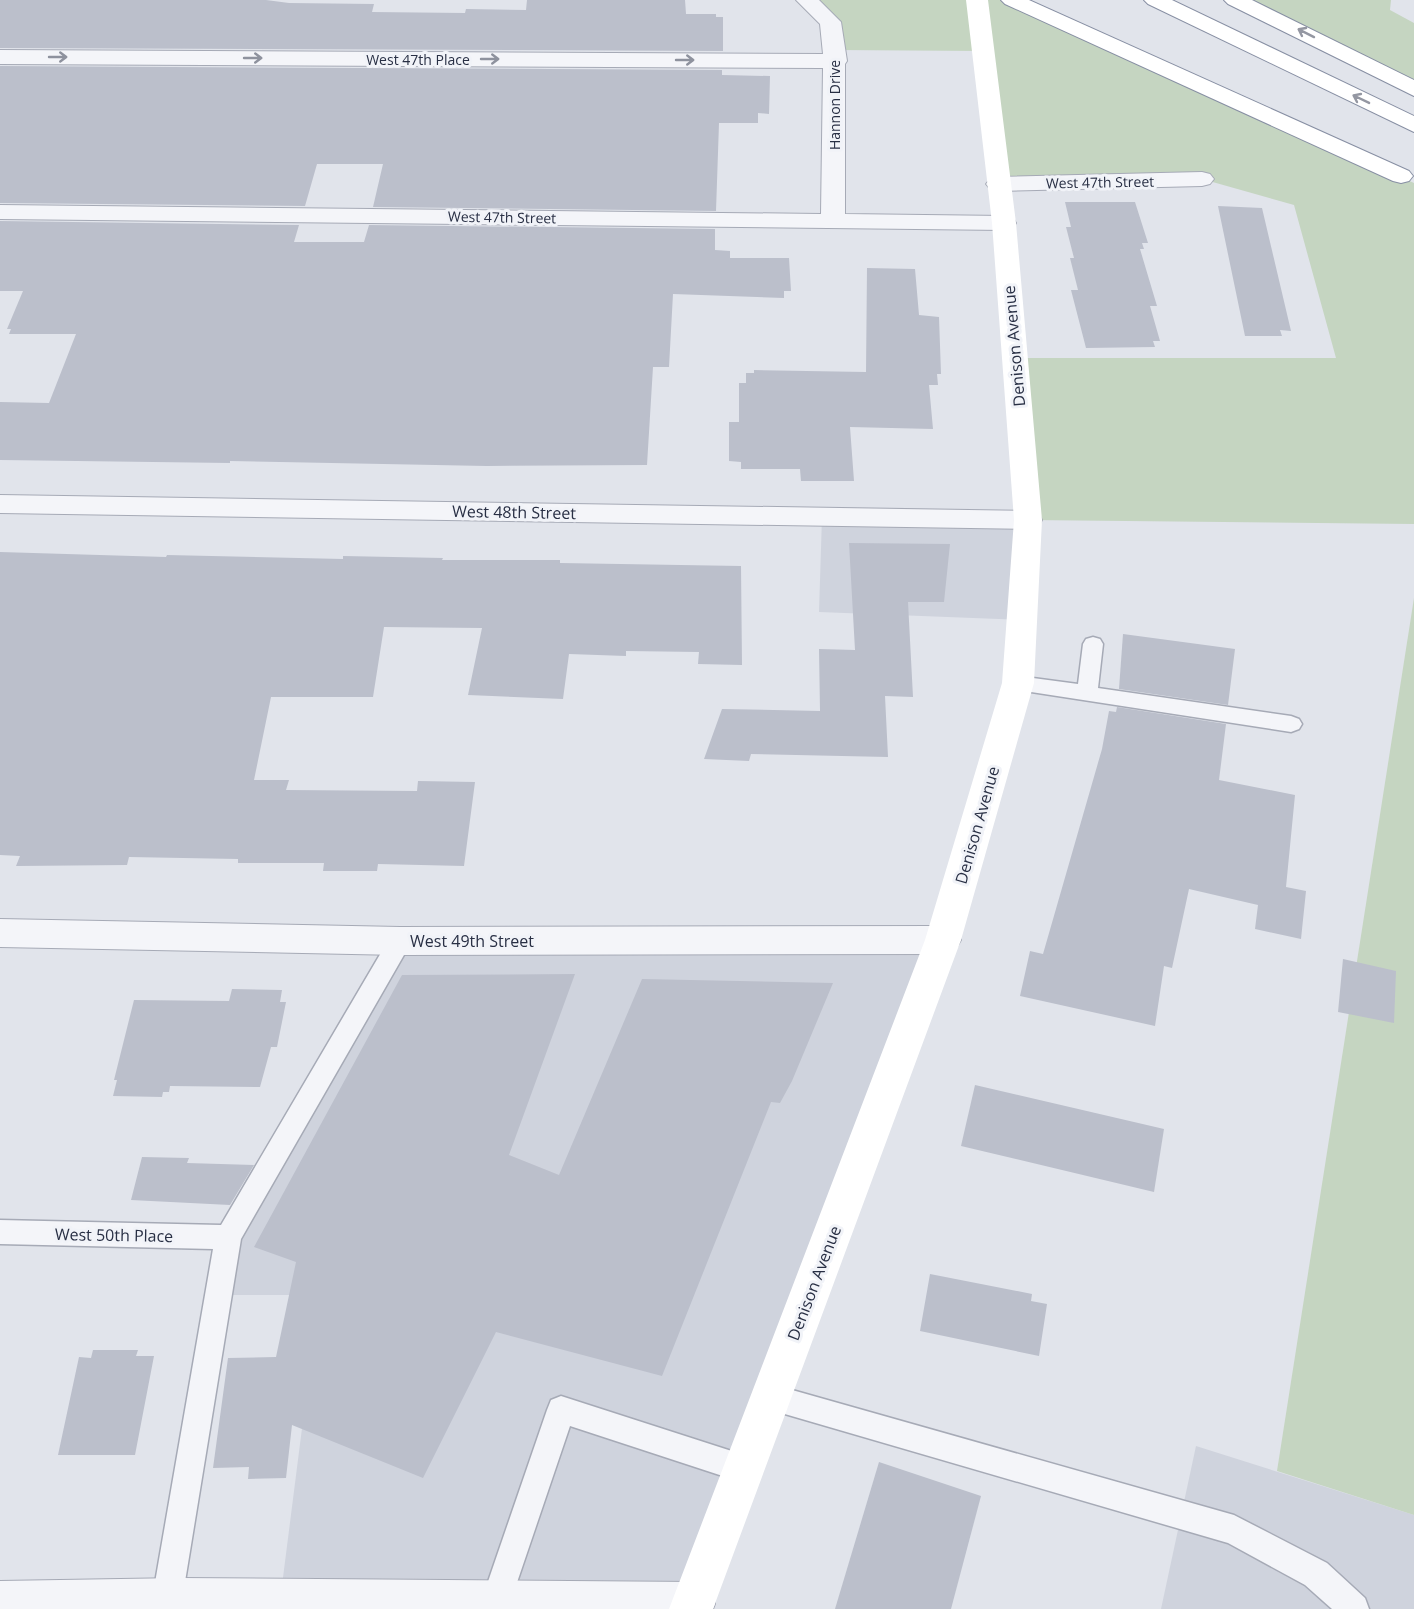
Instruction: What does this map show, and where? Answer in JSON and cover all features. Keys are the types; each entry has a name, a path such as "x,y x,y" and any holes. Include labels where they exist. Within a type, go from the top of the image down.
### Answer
{"main road":[{"name":"Denison Avenue","path":"692,1607 943,940 1018,683 1028,520 1004,223 976,0"},
{"path":"1012,0 1408,179"},
{"path":"1052,0 1408,179"},
{"path":"1155,0 1414,124"},
{"path":"1234,0 1414,88"}],"street":[{"name":"Hannon Drive","path":"807,0 830,22 836,61 833,221"},
{"name":"West 47th Place","path":"0,57 836,61"},
{"name":"West 47th Street","path":"998,184 1202,179"},
{"name":"West 47th Street","path":"0,212 1004,223"},
{"name":"West 48th Street","path":"0,504 1028,520"},
{"name":"West 49th Street","path":"0,933 400,941 943,940"},
{"path":"0,1604 167,1600 496,1602 692,1607"}],"lane":[{"path":"1087,694 1093,644"},
{"path":"1018,683 1291,724"},
{"path":"167,1600 228,1237 400,941"},
{"name":"West 50th Place","path":"0,1232 228,1237"},
{"path":"771,1396 1234,1530 1316,1574 1354,1609"},
{"path":"496,1602 561,1410 744,1469"}],"shaded area":[{"path":"822,517 1028,520 1022,620 819,612"},
{"path":"943,940 691,1609 180,1609 280,1601 319,1295 218,1295 228,1237 400,941"},
{"path":"1196,1446 1414,1515 1414,1609 1161,1609"}],"green space":[{"path":"807,0 1012,0 1414,183 1414,524 1028,520 1015,358 1336,358 1294,205 1202,179 998,184 982,51 834,50"},
{"path":"1235,0 1391,0 1390,10 1414,23 1414,89"},
{"path":"1414,598 1414,1515 1277,1471"}],"building":[{"path":"0,0 266,0 289,3 374,4 372,12 465,13 466,9 526,10 527,0 685,0 686,14 716,14 716,17 723,17 723,51 0,48"},
{"path":"0,66 722,70 722,75 770,76 769,114 758,113 758,123 719,123 716,211 373,207 383,164 317,164 305,206 0,203"},
{"path":"1065,202 1135,202 1148,243 1142,243 1144,249 1140,249 1157,306 1150,306 1160,341 1153,341 1155,347 1086,348 1071,290 1078,290 1070,258 1074,258 1066,227 1071,227"},
{"path":"1218,206 1262,208 1291,331 1280,330 1282,336 1245,336"},
{"path":"0,221 299,225 294,242 364,242 369,225 715,229 715,250 730,251 730,258 789,258 791,291 784,291 784,298 673,294 669,367 653,367 647,465 487,466 230,461 230,463 0,460 0,402 49,403 76,334 9,334 11,329 7,329 23,291 0,291"},
{"path":"867,268 915,269 919,315 939,317 941,374 937,374 938,385 929,385 933,429 850,427 854,481 801,481 800,469 741,469 741,462 729,461 729,422 739,422 739,383 746,383 746,373 754,373 754,370 866,372"},
{"path":"849,543 950,544 944,602 908,602 913,697 885,696 888,757 751,754 749,761 704,759 722,709 820,711 819,649 855,650"},
{"path":"0,552 166,557 167,555 343,559 343,556 443,558 442,560 560,560 560,563 741,566 742,665 698,664 699,652 626,651 626,656 569,654 563,699 468,695 482,628 384,627 373,697 271,697 254,780 289,780 286,790 417,791 418,781 475,782 464,866 378,864 377,871 323,871 324,863 238,863 238,859 129,857 127,865 16,866 20,856 0,855"},
{"path":"1123,634 1235,649 1228,705 1119,689"},
{"path":"1117,707 1226,724 1219,780 1295,795 1286,887 1306,891 1301,939 1255,929 1258,905 1189,889 1172,968 1164,966 1155,1026 1020,996 1030,951 1043,954 1102,749 1109,711 1116,712"},
{"path":"1343,959 1396,971 1394,1023 1338,1012"},
{"path":"575,974 509,1155 559,1175 642,979 833,983 792,1081 780,1103 771,1102 662,1376 496,1332 423,1478 292,1425 286,1478 248,1479 249,1467 213,1468 228,1358 276,1357 296,1262 254,1247 402,975"},
{"path":"232,989 282,990 280,1002 286,1002 277,1047 271,1047 260,1087 170,1086 169,1092 163,1092 162,1097 113,1096 117,1080 114,1080 134,1000 229,1001"},
{"path":"975,1085 1164,1129 1154,1192 961,1146"},
{"path":"142,1157 189,1158 187,1163 254,1165 230,1205 131,1200"},
{"path":"930,1274 1032,1294 1031,1301 1047,1304 1039,1356 920,1331"},
{"path":"93,1350 138,1350 136,1356 154,1356 135,1455 58,1455 79,1357 91,1358"},
{"path":"879,1462 981,1496 951,1609 835,1609"}]}
